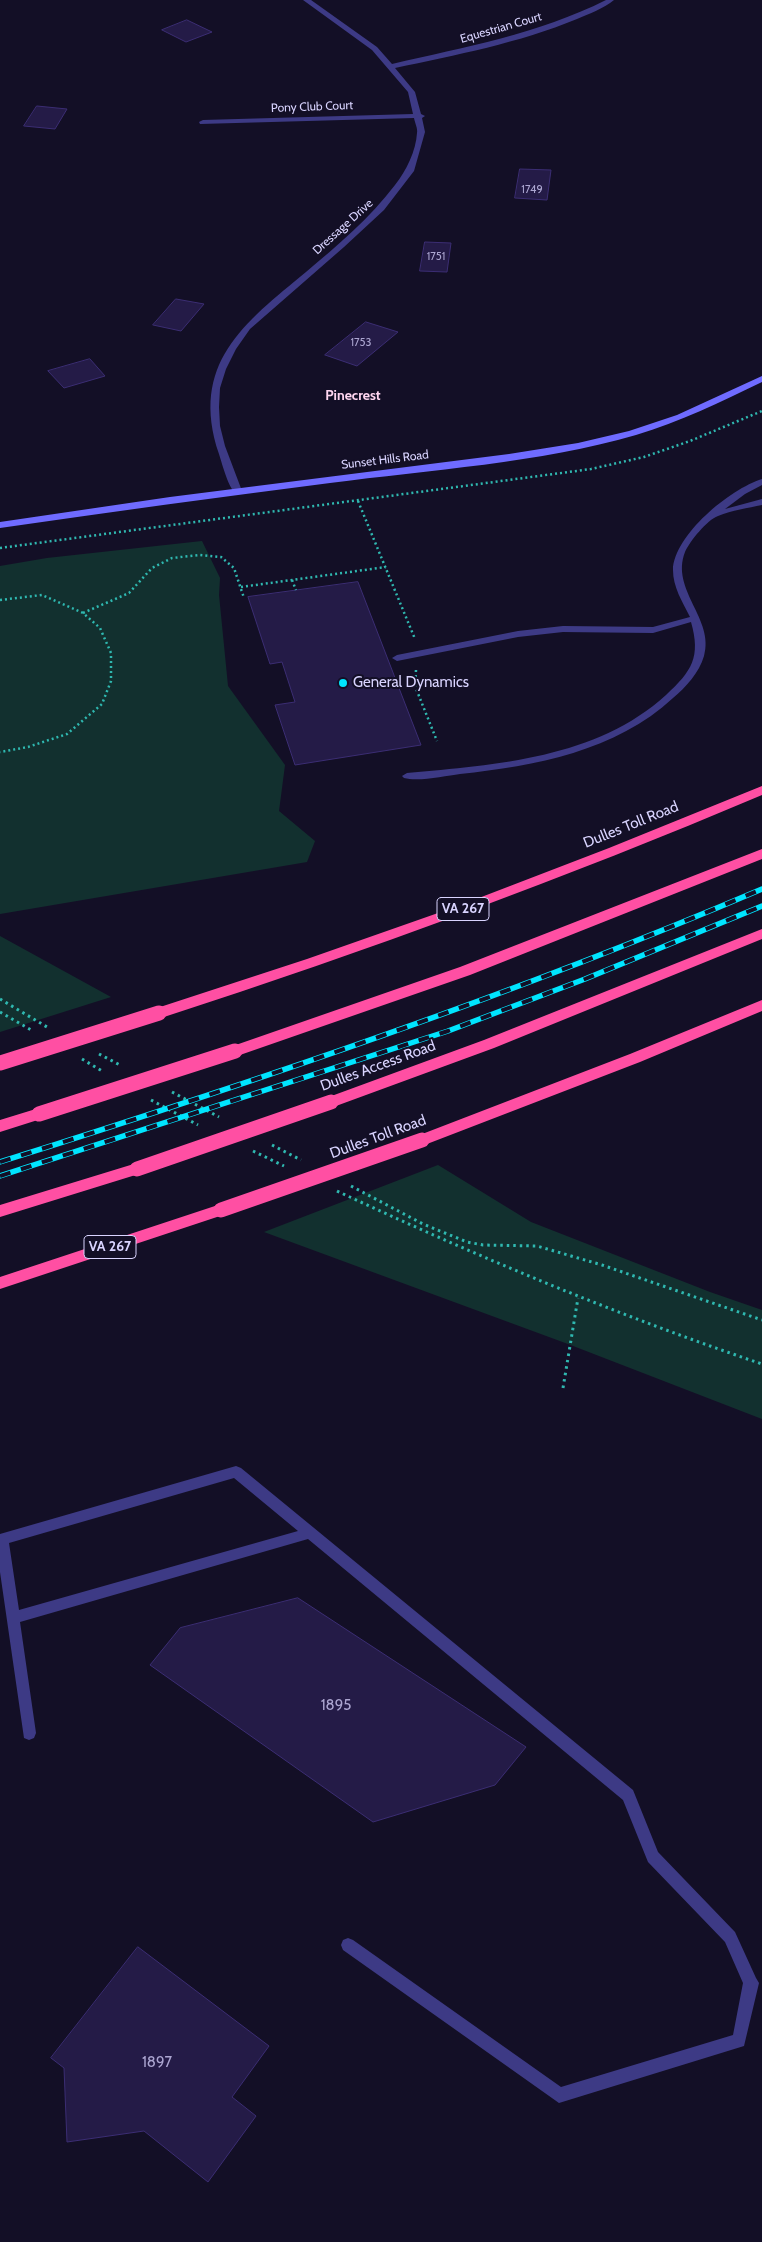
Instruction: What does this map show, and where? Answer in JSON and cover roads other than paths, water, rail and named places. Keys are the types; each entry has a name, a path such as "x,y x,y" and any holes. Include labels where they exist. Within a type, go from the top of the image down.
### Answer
{"highway":[{"name":"Dulles Toll Road","path":"0,1063 248,985 486,901 618,850 762,790"},
{"path":"0,1126 234,1051 466,971 762,854"},
{"name":"Dulles Access Road","path":"0,1211 136,1169 331,1102 498,1041 762,934"},
{"name":"Dulles Toll Road","path":"0,1283 422,1140 636,1058 762,1005"}],"main road":[{"name":"Sunset Hills Road","path":"0,525 237,491 509,457 610,439 680,418 762,378"}],"street":[{"name":"Dressage Drive","path":"237,491 216,434 214,409 216,386 222,366 232,346 247,327 370,219 403,184 420,150 423,133 417,101 394,66 355,31 306,0"},
{"name":"Equestrian Court","path":"394,66 511,38 579,15 610,0"},
{"name":"Pony Club Court","path":"203,122 421,116"}],"lane":[{"path":"407,776 464,772 554,754 596,742 633,726 668,700 693,672 701,645 695,618 679,583 678,564 682,546 695,529 744,490 762,482"},
{"path":"713,515 762,502"},
{"path":"397,658 518,634 563,629 653,630 695,618"},
{"path":"29,1733 2,1538 236,1472 628,1795 653,1857 730,1937 751,1983 739,2041 559,2096 348,1945"},
{"path":"13,1618 309,1533"}],"railway":[{"path":"0,1162 289,1068 480,1001 668,928 762,889"},
{"path":"0,1176 448,1031 585,979 762,906"}],"place":[{"name":"General Dynamics","path":"343,683"}],"district":[{"name":"Pinecrest","path":"353,396"}]}
